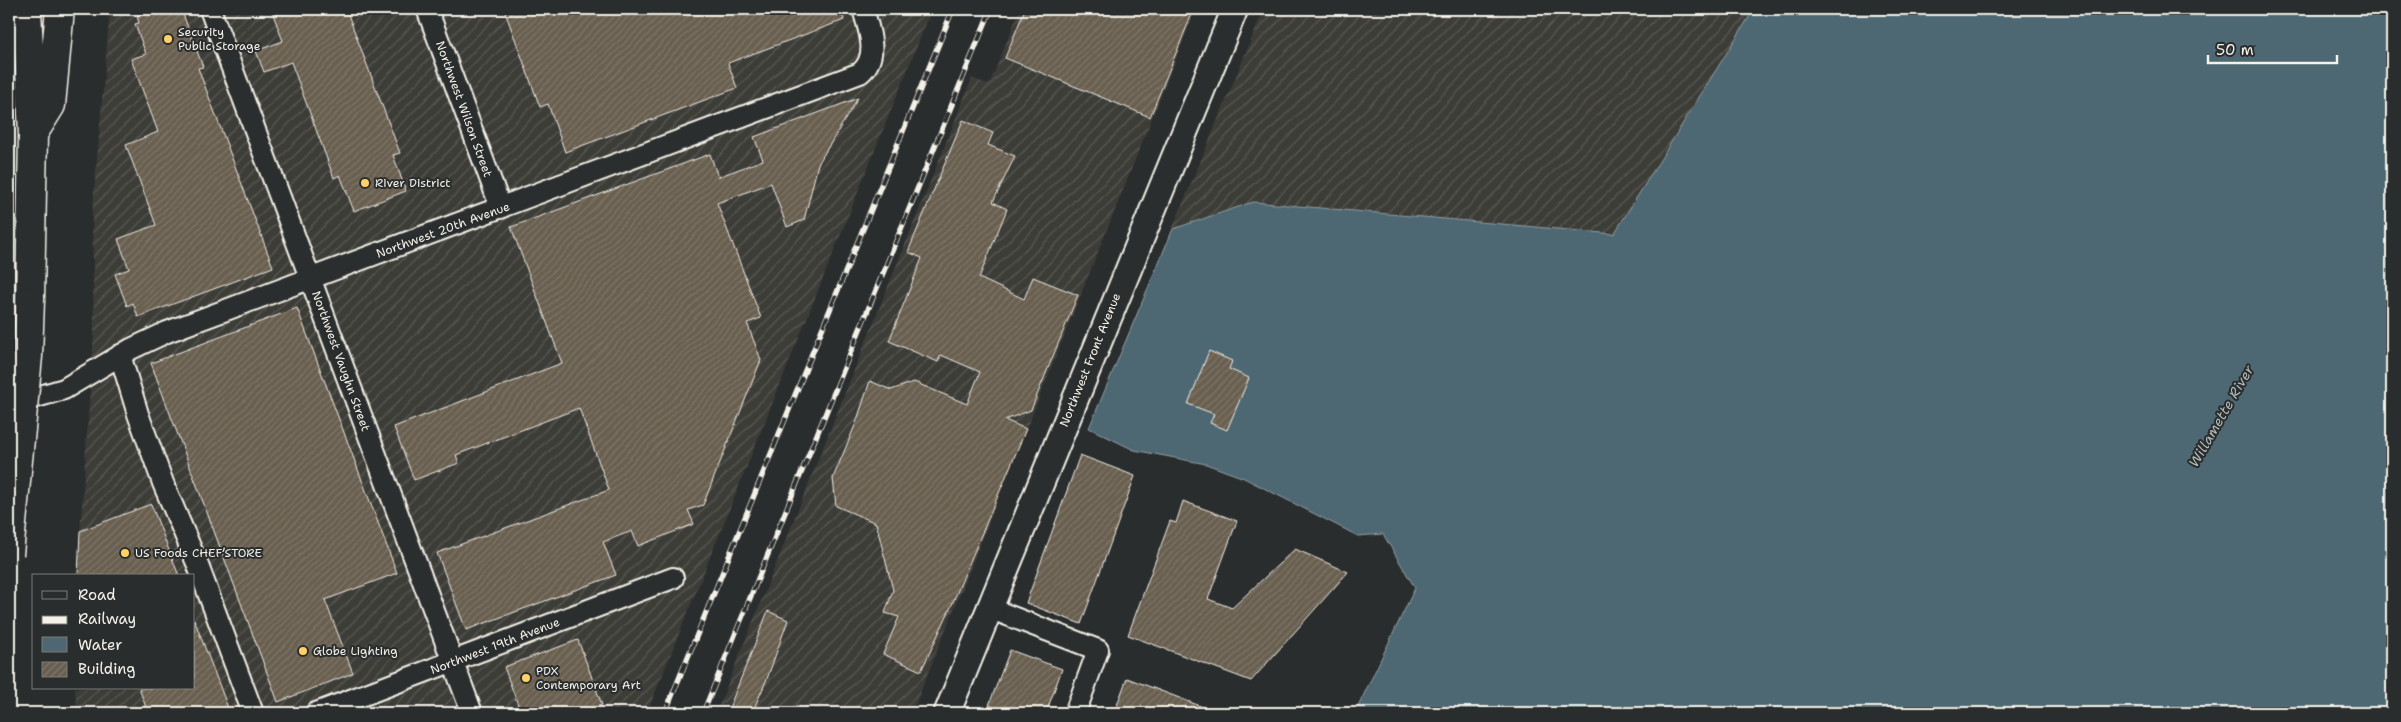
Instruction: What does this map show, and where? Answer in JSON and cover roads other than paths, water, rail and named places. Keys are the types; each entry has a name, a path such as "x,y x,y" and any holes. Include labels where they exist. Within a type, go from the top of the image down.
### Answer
{"highway":[{"path":"9,554 28,356 30,300 33,134 27,9"},
{"path":"33,134 51,105 60,9"}],"main road":[{"name":"Northwest Front Avenue","path":"947,713 1235,9"}],"street":[{"name":"Northwest Vaughn Street","path":"210,9 472,713"},
{"name":"Northwest Wilson Street","path":"427,9 502,208"},
{"name":"Northwest 20th Avenue","path":"9,406 64,389 120,356 167,332 860,73 868,64 872,53 863,9"},
{"path":"120,356 138,414 163,483 197,563 253,713"},
{"name":"Northwest 19th Avenue","path":"316,713 453,663 673,578"},
{"path":"989,608 1098,650 1076,713"}],"water":[{"name":"Willamette River","path":"1754,9 2392,9 2392,713 1355,713 1415,588 1383,534 1358,536 1244,478 1206,464 1134,450 1089,428 1173,229 1253,202 1614,234"}],"railway":[{"path":"665,713 953,9"},
{"path":"703,713 991,9"}],"place":[{"name":"Security Public Storage","path":"168,39"},
{"name":"River District","path":"365,183"},
{"name":"US Foods CHEF’STORE","path":"125,553"},
{"name":"Globe Lighting","path":"303,651"},
{"name":"PDX Contemporary Art","path":"526,678"}]}
